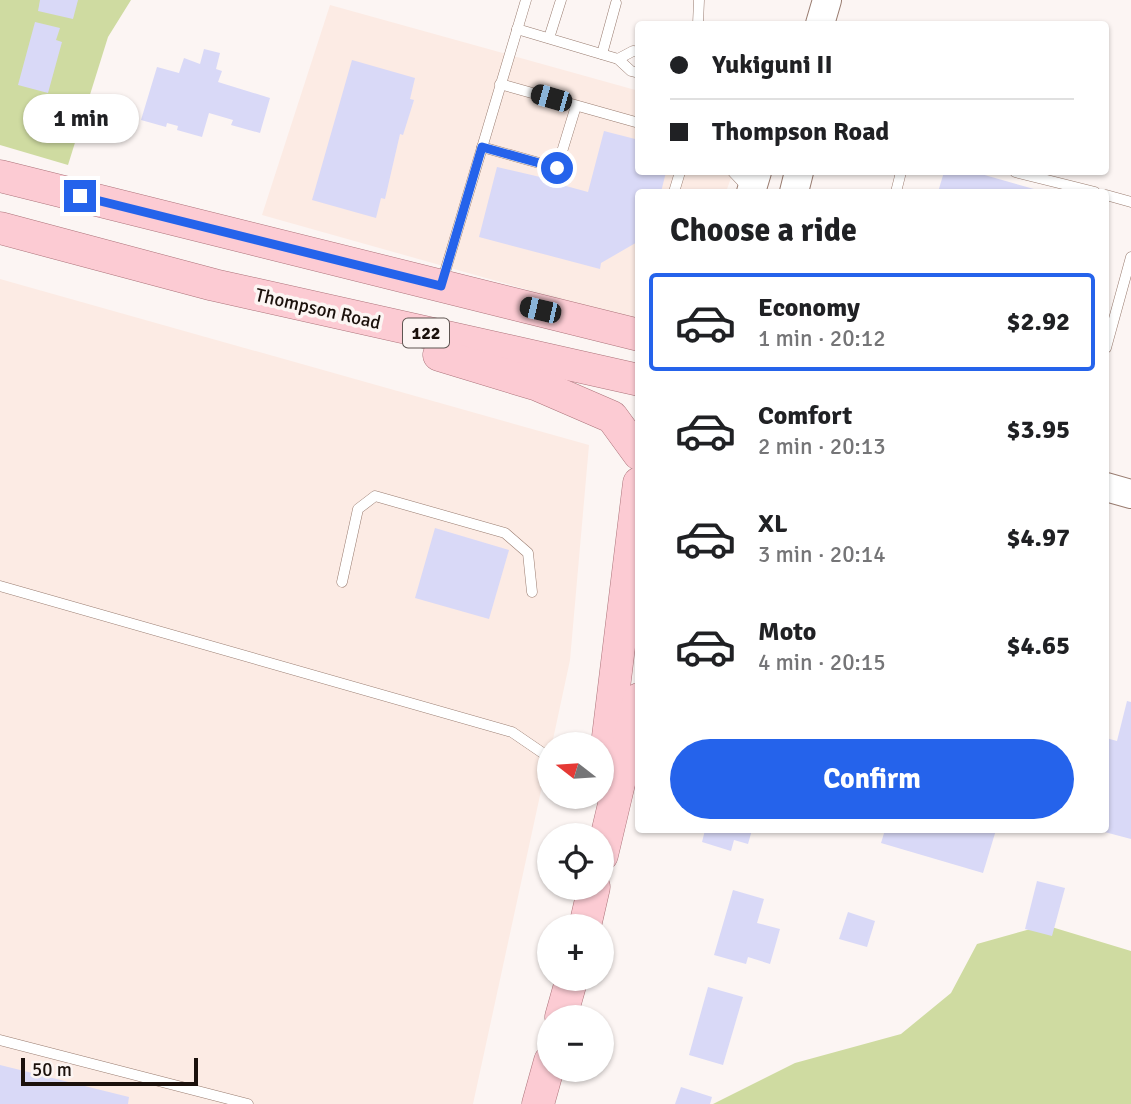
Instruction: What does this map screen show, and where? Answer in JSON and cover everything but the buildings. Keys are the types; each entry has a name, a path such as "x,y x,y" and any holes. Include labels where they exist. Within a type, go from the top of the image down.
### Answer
{"main road":[{"path":"821,21 827,0"},
{"path":"0,176 635,334"},
{"name":"Thompson Road","path":"0,228 214,285 635,379"},
{"path":"214,285 538,385 612,417 635,449"},
{"path":"1109,488 1131,495"},
{"path":"609,732 635,516"},
{"path":"610,823 635,716"},
{"path":"538,1104 544,1082"}],"lane":[{"path":"441,286 526,0"},
{"path":"549,38 561,0"},
{"path":"698,21 699,0"},
{"path":"601,54 616,3"},
{"path":"517,29 618,59 635,72"},
{"path":"618,59 635,51"},
{"path":"500,84 635,122"},
{"path":"482,147 557,168 576,106"},
{"path":"1027,175 1084,189"},
{"path":"1109,196 1131,202"},
{"path":"1109,337 1131,257"},
{"path":"342,582 358,509 375,496 505,533 528,554 532,592"},
{"path":"0,586 512,732 537,749"},
{"path":"0,1040 248,1104"}],"shaded area":[{"path":"330,5 635,90 635,175 732,175 727,189 635,189 635,320 262,215"},
{"path":"0,279 589,445 570,660 555,732 537,732 537,809 473,1104 0,1104"}],"green space":[{"path":"0,0 131,0 108,37 68,165 0,145"},
{"path":"1045,925 1131,951 1131,1104 713,1104 795,1063 901,1034 951,993 977,944"}],"route":[{"path":"80,196 441,286 482,147 557,168"}]}
